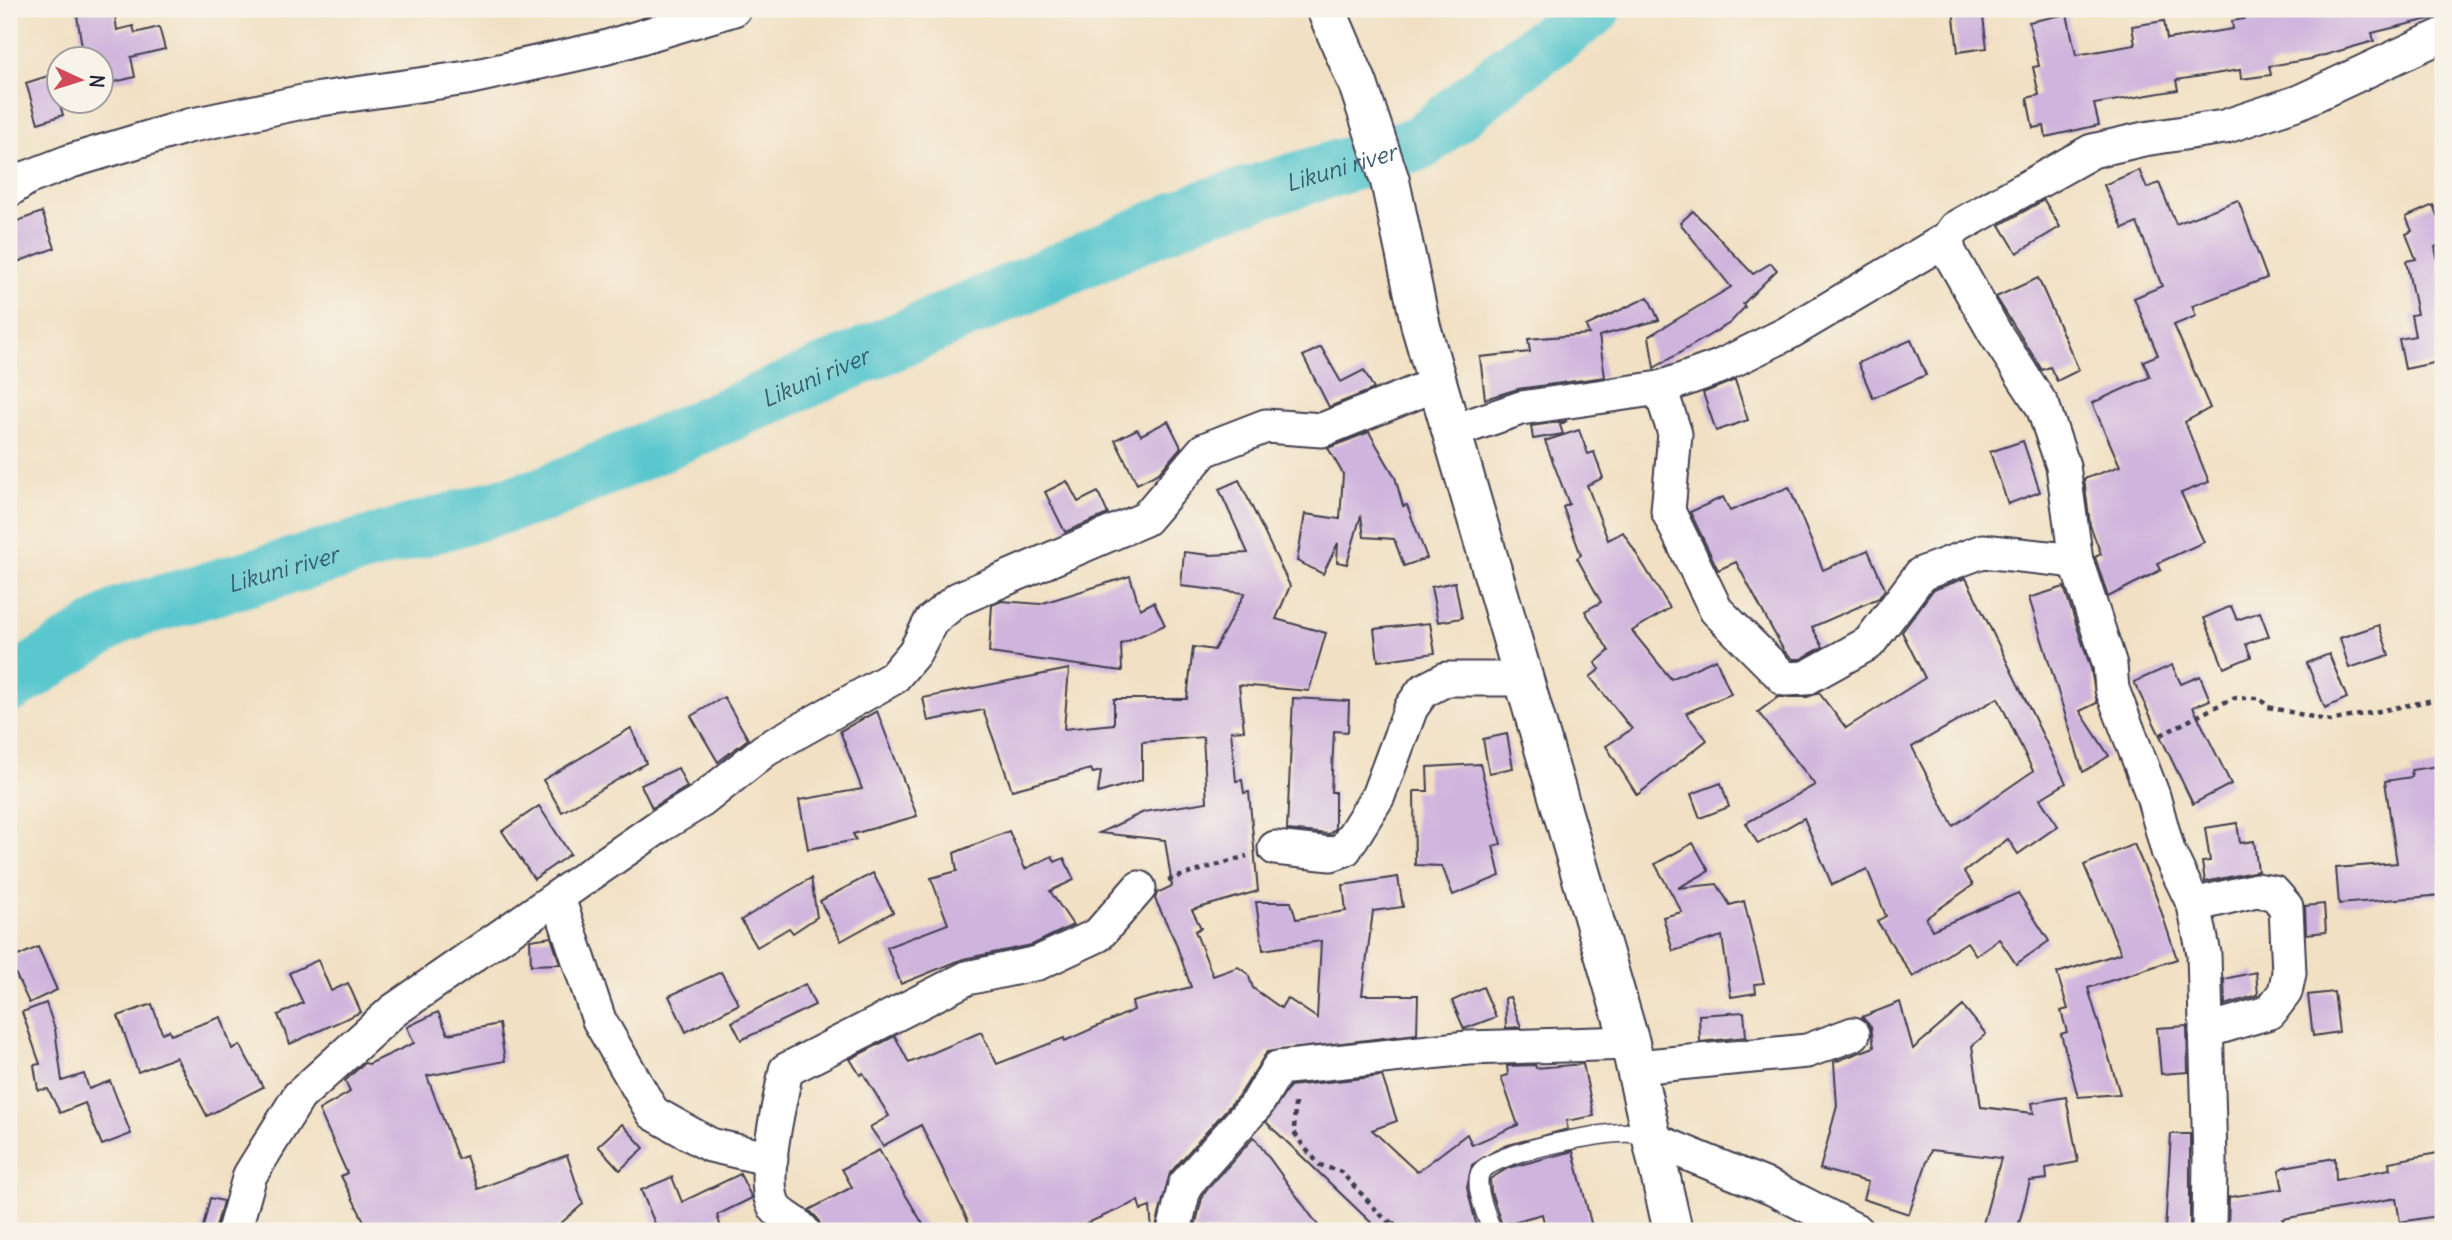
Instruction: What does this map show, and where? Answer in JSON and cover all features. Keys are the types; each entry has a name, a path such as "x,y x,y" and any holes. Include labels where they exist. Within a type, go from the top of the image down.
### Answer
{"street":[{"path":"9,190 27,178 71,161 188,126 307,101 480,75 604,48 734,9"},
{"path":"1325,9 1373,128 1390,181 1421,327 1633,1055 1673,1231"},
{"path":"1451,432 1521,408 1660,388 1720,367 1788,333 1947,239 1955,228 2092,151 2144,139 2224,127 2299,103 2443,36"},
{"path":"1947,239 1949,252 1995,333 2043,407 2063,466 2076,561 2110,665 2112,689 2135,748 2168,851 2194,905 2204,954 2209,1231"},
{"path":"233,1231 250,1175 299,1096 393,1010 661,825 701,801 765,750 893,678 915,652 931,621 958,599 1145,519 1204,450 1266,426 1322,430 1437,384"},
{"path":"1660,388 1675,434 1668,511 1716,610 1784,679 1806,678 1869,643 1921,574 1983,551 2076,561"},
{"path":"1275,848 1331,854 1345,849 1378,796 1411,708 1423,691 1446,679 1522,679"},
{"path":"803,1231 782,1216 772,1201 771,1159 786,1070 967,978 1038,963 1098,935 1139,888"},
{"path":"2194,905 2256,890 2274,893 2286,907 2289,973 2285,992 2270,1012 2206,1031"},
{"path":"558,898 599,1020 653,1113 710,1145 771,1159"},
{"path":"1174,1231 1185,1185 1257,1104 1278,1068 1468,1048 1633,1055 1807,1051 1853,1034"},
{"path":"1654,1140 1772,1188 1857,1231"}],"lane":[{"path":"1492,1231 1479,1186 1480,1173 1486,1165 1526,1151 1600,1134 1632,1133 1654,1140"}],"path":[{"path":"2135,748 2233,698 2259,698 2268,707 2330,721 2443,698"},
{"path":"1139,888 1275,848"},
{"path":"1295,1065 1294,1132 1320,1165 1341,1172 1396,1231"}],"building":[{"path":"76,9 114,9 117,30 133,26 135,33 159,27 165,49 131,57 135,77 116,82 116,46 82,46"},
{"path":"1953,9 1982,9 1987,48 1958,52"},
{"path":"2242,9 2272,9 2273,14 2303,9 2432,9 2433,18 2372,33 2374,41 2311,59 2269,66 2271,75 2241,79 2240,70 2176,80 2178,90 2094,104 2099,125 2046,137 2044,126 2033,128 2027,98 2039,95 2033,67 2039,66 2029,22 2067,14 2076,55 2135,45 2132,26 2164,21 2167,39 2233,29 2232,21 2244,19"},
{"path":"46,77 46,116 60,116 38,123 26,83"},
{"path":"2139,170 2147,188 2159,183 2176,224 2238,200 2267,278 2192,306 2196,316 2174,325 2210,408 2185,422 2209,482 2181,493 2204,542 2158,563 2161,570 2108,597 2095,557 2101,554 2090,525 2084,479 2120,466 2092,403 2150,377 2143,361 2158,355 2134,298 2162,286 2137,223 2123,229 2104,185"},
{"path":"2044,200 2060,227 2017,253 2000,225"},
{"path":"2433,205 2439,220 2443,218 2443,243 2435,247 2443,287 2443,361 2405,369 2399,339 2415,336 2411,315 2417,314 2406,261 2416,259 2406,234 2412,231 2406,217"},
{"path":"1693,211 1753,274 1771,263 1777,270 1743,304 1745,307 1730,323 1654,368 1649,336 1731,287 1680,223"},
{"path":"42,212 55,248 9,265 9,224"},
{"path":"2038,278 2079,370 2057,381 2050,367 2042,370 1996,297"},
{"path":"1648,297 1659,320 1599,336 1605,377 1518,389 1485,399 1480,357 1530,352 1528,339 1589,334 1586,326"},
{"path":"1911,340 1926,375 1873,398 1858,363"},
{"path":"1321,347 1341,382 1364,370 1374,389 1329,407 1303,356"},
{"path":"1735,380 1748,420 1716,431 1703,393"},
{"path":"1168,421 1181,447 1159,473 1137,484 1115,440 1137,429 1141,435"},
{"path":"1567,421 1560,425 1563,434 1533,439 1531,426"},
{"path":"1579,430 1588,454 1594,452 1603,478 1587,485 1608,540 1623,532 1670,608 1632,631 1671,679 1716,659 1731,694 1686,713 1707,740 1637,795 1606,746 1632,729 1590,677 1600,669 1595,663 1609,651 1585,611 1601,602 1577,558 1581,555 1563,507 1569,504 1545,441"},
{"path":"1369,432 1395,477 1403,506 1407,505 1427,558 1404,566 1394,539 1364,537 1361,515 1347,564 1337,562 1338,543 1323,574 1297,561 1305,514 1340,519 1343,474 1328,448"},
{"path":"2023,441 2040,492 2008,504 1990,452"},
{"path":"1239,480 1290,586 1276,619 1326,633 1309,691 1239,685 1244,730 1231,731 1236,781 1242,780 1244,793 1249,792 1258,891 1192,910 1201,928 1195,931 1213,976 1238,967 1248,974 1253,988 1281,1008 1287,998 1317,1018 1321,941 1263,950 1256,902 1291,902 1296,919 1346,911 1343,885 1398,877 1403,907 1373,911 1362,995 1418,995 1417,1034 1267,1052 1241,1093 1170,1173 1155,1231 1152,1231 1150,1207 1141,1210 1138,1201 1069,1231 973,1231 921,1125 883,1146 870,1127 889,1116 863,1073 860,1075 850,1059 895,1036 909,1063 981,1032 997,1064 1064,1038 1065,1041 1134,1010 1132,1002 1191,987 1175,941 1155,899 1157,893 1172,886 1165,840 1099,833 1144,812 1207,802 1203,737 1142,742 1142,780 1098,793 1101,771 1093,773 1091,769 1012,790 983,710 928,721 923,698 1069,669 1064,729 1114,724 1114,699 1187,699 1193,647 1214,650 1245,593 1181,586 1184,552 1210,555 1248,553 1219,489"},
{"path":"1067,481 1078,502 1098,492 1108,514 1065,532 1045,492"},
{"path":"1789,487 1823,570 1868,550 1885,589 1879,598 1812,627 1823,647 1801,659 1793,659 1784,651 1736,562 1718,570 1690,512 1723,497 1730,511"},
{"path":"1130,576 1140,609 1154,602 1165,625 1121,644 1122,671 989,653 992,605 1002,601 1040,604"},
{"path":"1966,578 2066,783 2040,799 2058,826 2018,854 2008,839 1964,872 1973,885 1926,918 1932,930 2018,893 2049,941 2016,964 1999,939 1976,955 1967,942 1913,977 1877,921 1886,916 1867,869 1832,885 1804,818 1758,844 1746,823 1815,785 1758,712 1778,697 1807,697 1819,693 1846,728 1925,678 1902,632 1933,590","holes":["1998,698 2033,771 1953,826 1912,747"]},
{"path":"1455,582 1462,618 1438,622 1431,587"},
{"path":"2064,587 2091,669 2097,703 2080,711 2109,756 2083,772 2029,598"},
{"path":"2231,606 2237,620 2260,612 2269,636 2246,644 2251,657 2224,668 2204,618"},
{"path":"1430,623 1435,653 1378,661 1374,629"},
{"path":"2379,625 2389,655 2349,668 2340,638"},
{"path":"2329,654 2347,698 2325,708 2307,663"},
{"path":"2172,665 2181,684 2200,676 2210,700 2193,707 2231,784 2193,804 2134,682"},
{"path":"724,697 748,739 718,762 691,716"},
{"path":"1293,698 1349,701 1348,732 1334,731 1331,792 1335,792 1335,829 1329,834 1287,830"},
{"path":"877,711 917,816 853,834 856,840 808,849 799,800 862,789 840,731"},
{"path":"631,728 646,763 562,812 543,780"},
{"path":"1507,734 1513,768 1489,773 1483,739"},
{"path":"1480,764 1501,844 1493,846 1500,876 1453,895 1442,866 1415,865 1414,791 1428,791 1427,767"},
{"path":"2439,766 2443,790 2443,895 2339,904 2336,868 2397,863 2385,781 2412,777 2411,770"},
{"path":"678,768 687,787 652,808 641,785"},
{"path":"1721,783 1729,807 1700,818 1691,794"},
{"path":"539,806 570,854 534,879 502,831"},
{"path":"2237,823 2240,843 2254,841 2258,871 2205,882 2202,862 2210,861 2205,828"},
{"path":"1009,831 1025,869 1052,856 1055,862 1064,858 1074,880 1050,891 1073,925 1032,945 963,959 901,984 887,947 948,924 931,878 957,871 954,853"},
{"path":"1693,843 1709,871 1678,888 1717,884 1730,905 1744,901 1764,983 1755,984 1756,993 1731,997 1722,936 1673,951 1663,917 1682,912 1655,864"},
{"path":"2134,844 2154,890 2177,959 2088,988 2120,1094 2078,1097 2061,1034 2067,1032 2061,1011 2068,1009 2057,973 2121,953 2084,865"},
{"path":"873,873 893,912 841,941 820,901"},
{"path":"811,878 817,917 793,933 789,928 757,947 741,920"},
{"path":"2324,904 2326,932 2306,934 2305,906"},
{"path":"551,937 560,964 531,965 530,940"},
{"path":"38,947 57,990 29,1003 9,960"},
{"path":"318,960 331,991 348,983 361,1012 290,1044 278,1015 303,1003 289,973"},
{"path":"721,972 739,1004 686,1032 669,996"},
{"path":"2256,972 2258,995 2225,1005 2224,979"},
{"path":"805,984 815,1005 741,1040 732,1022"},
{"path":"1483,987 1496,1017 1464,1029 1452,1001"},
{"path":"2334,992 2339,1032 2313,1036 2308,995"},
{"path":"1510,997 1521,1027 1506,1028 1505,998"},
{"path":"1900,1002 1913,1049 1963,1006 1986,1034 1972,1046 1981,1107 2034,1113 2032,1103 2066,1097 2078,1162 2046,1168 2047,1179 2030,1181 2017,1231 1981,1231 2001,1158 1931,1150 1909,1214 1863,1199 1868,1182 1820,1169 1837,1106 1834,1062 1874,1047 1871,1027 1862,1017"},
{"path":"46,1003 55,1029 62,1081 84,1074 89,1089 110,1081 131,1134 102,1145 85,1103 60,1113 48,1089 38,1090 34,1065 40,1064 22,1012"},
{"path":"152,1004 162,1033 169,1030 171,1035 221,1017 232,1049 240,1045 263,1087 207,1116 176,1057 138,1072 118,1016"},
{"path":"438,1012 448,1034 499,1024 505,1061 427,1076 458,1159 466,1156 478,1189 567,1155 583,1204 552,1231 369,1231 341,1176 347,1173 319,1110 350,1092 345,1081 364,1063 369,1064 414,1043 407,1027"},
{"path":"1744,1012 1746,1037 1700,1042 1699,1015"},
{"path":"2187,1026 2188,1072 2161,1074 2157,1028"},
{"path":"1583,1064 1594,1116 1566,1121 1568,1129 1501,1147 1472,1165 1467,1188 1478,1231 1402,1231 1391,1220 1380,1231 1266,1122 1290,1086 1382,1076 1397,1121 1372,1130 1417,1172 1467,1134 1472,1145 1518,1125 1501,1077 1508,1075 1507,1066 1535,1065 1536,1068"},
{"path":"622,1124 644,1148 620,1170 598,1146"},
{"path":"2171,1134 2190,1134 2190,1231 2165,1231"},
{"path":"1254,1137 1322,1231 1194,1231 1203,1194"},
{"path":"879,1150 927,1231 822,1231 818,1219 809,1210 852,1187 842,1169"},
{"path":"1573,1151 1593,1231 1546,1231 1542,1214 1502,1225 1491,1192 1490,1179 1508,1168"},
{"path":"2443,1152 2443,1215 2400,1222 2396,1198 2283,1219 2284,1231 2228,1231 2229,1197 2283,1189 2279,1170 2284,1167 2335,1158 2336,1180 2390,1169 2389,1162"},
{"path":"740,1174 752,1198 717,1215 722,1231 658,1231 641,1190 672,1177 682,1202"},
{"path":"210,1198 223,1201 215,1231 202,1231"}],"waterway":[{"name":"Likuni river","path":"9,686 122,614 545,494 1203,208 1420,143 1522,61 1593,9"}]}
